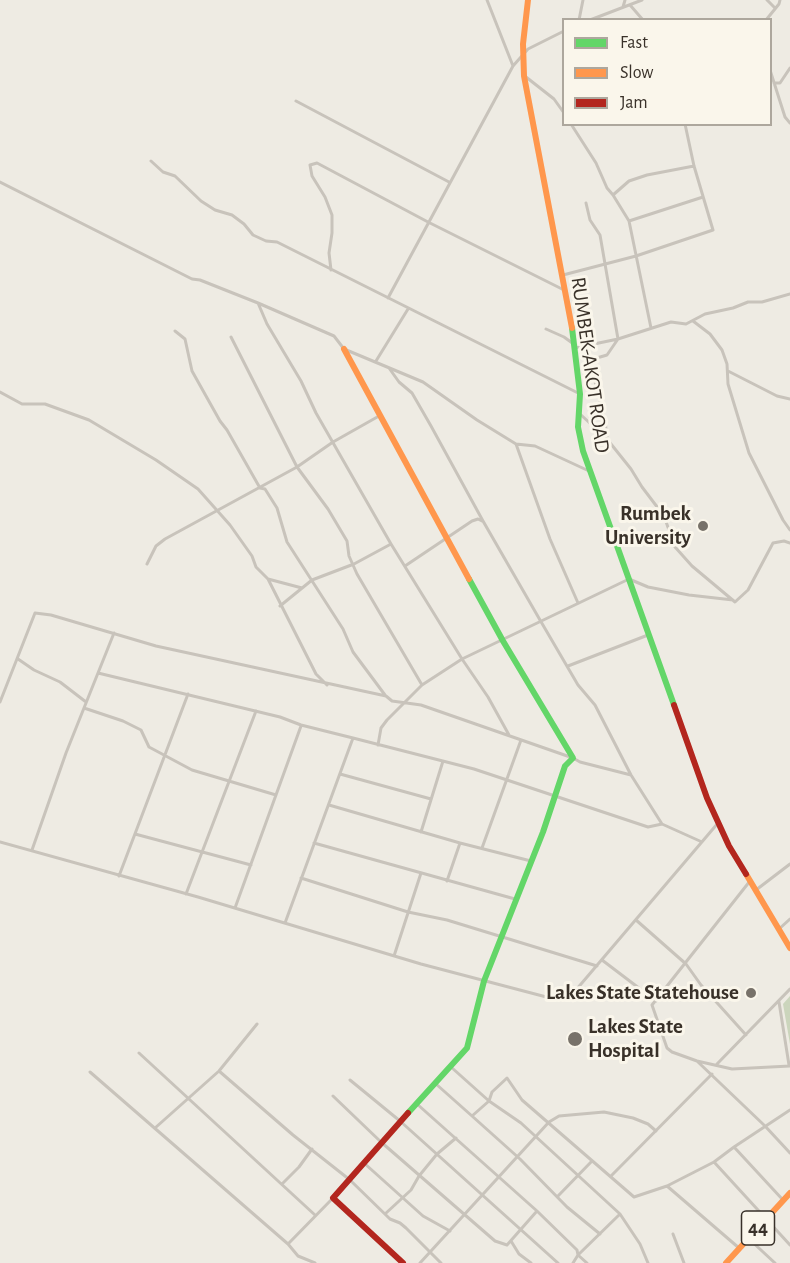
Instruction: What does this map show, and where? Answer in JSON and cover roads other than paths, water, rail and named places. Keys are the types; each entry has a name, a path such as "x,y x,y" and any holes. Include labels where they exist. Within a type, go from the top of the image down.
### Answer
{"main road":[{"name":"RUMBEK-AKOT ROAD","path":"528,0 522,56 524,76 575,346 580,440 589,471 718,823 729,846 790,948"},
{"path":"344,348 503,640 573,758 566,766 554,795 553,805 484,981 467,1048 333,1198 403,1263"},
{"name":"44","path":"729,1262 790,1192"}],"street":[{"path":"487,0 513,66"},
{"path":"579,18 582,0"},
{"path":"623,8 625,0"},
{"path":"596,18 640,0"},
{"path":"767,0 775,8"},
{"path":"768,18 780,0"},
{"path":"630,5 641,18"},
{"path":"388,298 513,66 528,49 562,32"},
{"path":"774,83 780,83 790,68"},
{"path":"772,74 785,117 790,123"},
{"path":"524,76 554,99 562,110"},
{"path":"296,100 449,182"},
{"path":"572,126 596,163 607,189 614,195 629,221 651,328"},
{"path":"561,275 636,256 713,230 694,166 685,126"},
{"path":"151,161 163,172 175,176 201,201 215,210 232,215 253,235 266,241 277,242 579,394"},
{"path":"331,270 328,253 332,233 332,215 325,197 312,176 310,165 317,162 428,222 564,290"},
{"path":"614,195 629,181 647,174 694,166"},
{"path":"0,182 192,279 258,303 334,336 344,348 423,382 516,444 535,446 589,471"},
{"path":"629,221 703,197"},
{"path":"586,203 590,220 600,235 618,339 607,355 590,360"},
{"path":"546,329 564,337 575,346 586,346 618,339 671,322 686,324 705,314 748,302 762,302 790,294"},
{"path":"258,303 267,324 301,381 316,413 391,544 488,697 510,736"},
{"path":"376,361 408,308"},
{"path":"693,321 710,334 722,350 728,371 728,384 749,453 790,530"},
{"path":"175,331 185,339 192,371 260,488 265,489 277,508 287,543 343,629 353,652 386,696 392,701 421,705 580,762 631,775"},
{"path":"231,337 297,466 328,509 347,541 357,574 422,685"},
{"path":"586,346 605,421 607,439"},
{"path":"388,366 417,401 540,621 578,685 595,705 631,775 662,824 702,842"},
{"path":"728,371 777,396 790,399"},
{"path":"0,392 22,404 45,404 89,420 156,460 198,489 241,541 256,567 268,579 316,674 327,685"},
{"path":"579,413 607,439 631,469 664,516 675,547 692,566 734,600"},
{"path":"147,564 156,546 165,539 260,488 379,416"},
{"path":"516,444 550,539 578,603"},
{"path":"405,566 472,521 478,519 483,521"},
{"path":"378,744 381,728 403,702 422,685 462,659 629,579 648,587 689,596 734,600 735,602 748,590 773,543 784,541 790,543"},
{"path":"280,606 312,580 354,564 391,544"},
{"path":"268,579 303,588"},
{"path":"0,702 35,613 51,615 156,646 386,696"},
{"path":"32,850 66,753 114,633"},
{"path":"568,666 649,634"},
{"path":"18,659 34,670 60,682 86,702"},
{"path":"98,673 280,717 301,725 443,760 648,827 662,824"},
{"path":"119,876 188,694"},
{"path":"84,708 141,729 148,747 192,770 276,795"},
{"path":"186,894 256,711"},
{"path":"235,908 301,725"},
{"path":"285,923 353,738"},
{"path":"482,848 521,740"},
{"path":"421,832 443,760"},
{"path":"340,774 431,799"},
{"path":"329,805 531,861"},
{"path":"0,842 235,908 393,956 554,999 570,998 718,823"},
{"path":"135,834 251,865"},
{"path":"314,843 515,899"},
{"path":"447,881 460,843"},
{"path":"756,890 790,864"},
{"path":"785,869 790,875"},
{"path":"393,956 421,873"},
{"path":"301,878 408,912 447,920 597,966"},
{"path":"750,881 652,1005 667,1048 672,1053 732,1069 790,1066 779,1001"},
{"path":"779,929 790,919"},
{"path":"636,920 686,964 701,985 746,1035"},
{"path":"602,960 656,1000"},
{"path":"717,1064 790,989"},
{"path":"155,1128 219,1071 257,1024"},
{"path":"138,1053 315,1215"},
{"path":"697,1061 790,1153"},
{"path":"451,1066 489,1101 521,1123 577,1177 620,1214 640,1244 648,1263"},
{"path":"219,1071 350,1180 390,1219 406,1228 441,1263"},
{"path":"90,1072 288,1244 298,1256 315,1263"},
{"path":"611,1176 712,1074"},
{"path":"472,1116 489,1101 492,1092 507,1078 522,1100 634,1197 668,1186 714,1162 790,1110"},
{"path":"350,1080 400,1121 558,1263"},
{"path":"436,1084 600,1234"},
{"path":"333,1095 381,1142 495,1241 507,1245 537,1211"},
{"path":"417,1104 537,1211 577,1250 578,1255 587,1263"},
{"path":"420,1263 465,1216 534,1137 549,1122 559,1116 604,1112 633,1118 648,1124 656,1131"},
{"path":"385,1214 417,1182 419,1176 437,1154 456,1138"},
{"path":"734,1147 783,1200"},
{"path":"282,1184 299,1167 312,1149"},
{"path":"558,1197 592,1161"},
{"path":"714,1162 790,1245"},
{"path":"364,1163 423,1215 450,1231"},
{"path":"668,1186 739,1248"},
{"path":"288,1244 333,1198"},
{"path":"573,1263 578,1255 620,1214"},
{"path":"674,1234 684,1263"},
{"path":"748,1238 775,1263"},
{"path":"511,1241 519,1254 531,1263"}],"place":[{"name":"Rumbek University","path":"703,526"},
{"name":"Lakes State Statehouse","path":"751,993"},
{"name":"Lakes State Hospital","path":"575,1039"}]}
